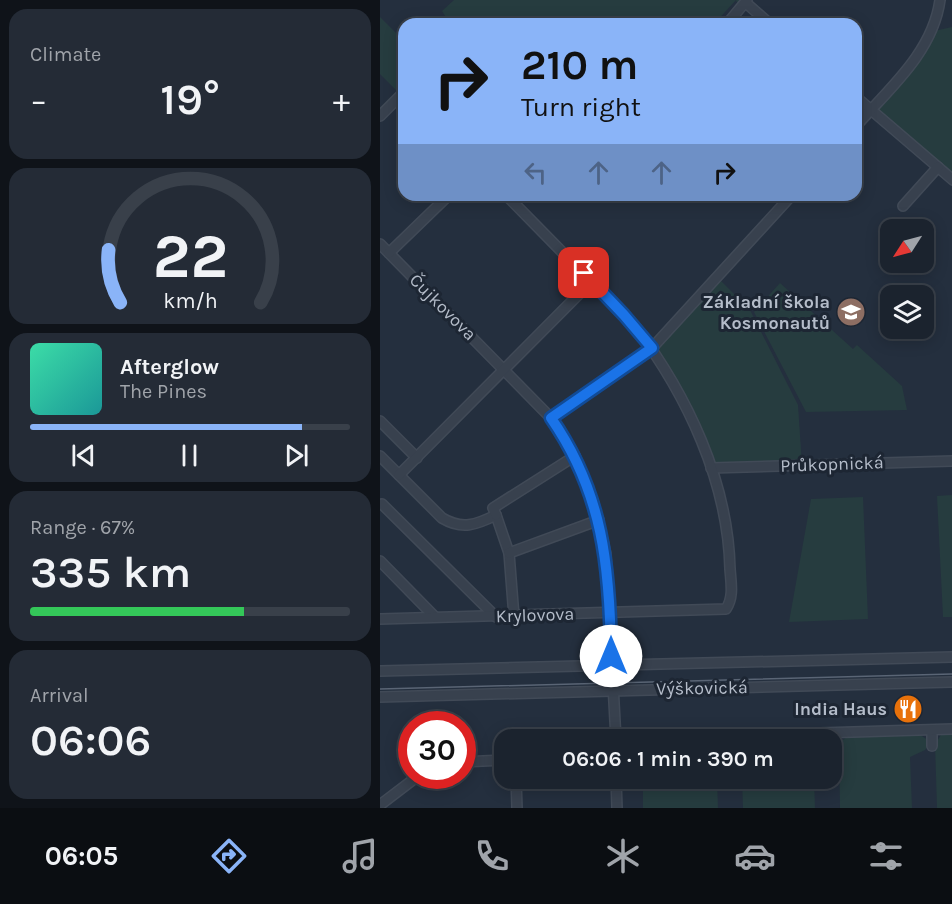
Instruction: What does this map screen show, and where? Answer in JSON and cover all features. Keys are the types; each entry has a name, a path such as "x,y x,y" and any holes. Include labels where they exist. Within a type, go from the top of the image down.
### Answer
{"street":[{"path":"862,119 922,50 938,15 940,0"},
{"path":"732,18 746,2 763,18"},
{"path":"380,116 398,99"},
{"path":"862,103 953,180"},
{"path":"903,206 938,167"},
{"path":"389,253 443,201"},
{"path":"512,201 592,282 652,348 681,398 712,468"},
{"path":"551,418 652,348 782,201"},
{"name":"Čujkovova","path":"380,244 551,418 575,456 599,520 606,554 611,613 611,665 615,729"},
{"path":"399,475 592,282"},
{"path":"380,422 416,458"},
{"path":"380,456 442,518 464,527 477,524 575,456"},
{"name":"Průkopnická","path":"712,468 953,461"},
{"name":"Krylovova","path":"380,618 514,617 726,609 731,601 730,560 722,509 712,468"},
{"path":"382,504 496,617"},
{"path":"494,512 509,553 514,617"},
{"path":"509,553 599,520"},
{"path":"380,561 435,617"},
{"name":"Výškovická","path":"380,671 953,657"},
{"name":"Výškovická","path":"380,697 953,682"},
{"path":"842,733 953,729"},
{"path":"932,730 932,746"},
{"path":"476,761 494,760"},
{"path":"380,805 401,789"},
{"path":"516,789 517,808"},
{"path":"616,789 617,808"}],"green space":[{"path":"454,0 736,0 720,18 446,18 442,11"},
{"path":"380,17 398,35 398,92 380,74"},
{"path":"952,27 952,180 870,110 930,32"},
{"path":"717,277 750,310 798,405 802,465 711,468 652,348"},
{"path":"780,283 853,349 857,345 902,386 907,410 806,412 754,312"},
{"path":"952,495 952,617 943,617 937,496"},
{"path":"863,497 868,619 789,622 811,499"},
{"path":"952,734 952,808 937,808 935,744 941,735"},
{"path":"920,735 928,740 929,745 925,750 910,757 912,808 840,808 842,740 849,736"},
{"path":"643,789 717,789 718,808 643,808"},
{"path":"742,789 814,789 815,808 743,808"}],"tram line":[{"path":"380,689 953,674"}],"place":[{"name":"Základní škola Kosmonautů","path":"851,312"},
{"name":"India Haus","path":"908,709"}],"route":[{"path":"584,273 652,348 551,418 575,456 599,520 606,554 611,613 611,656"}]}
